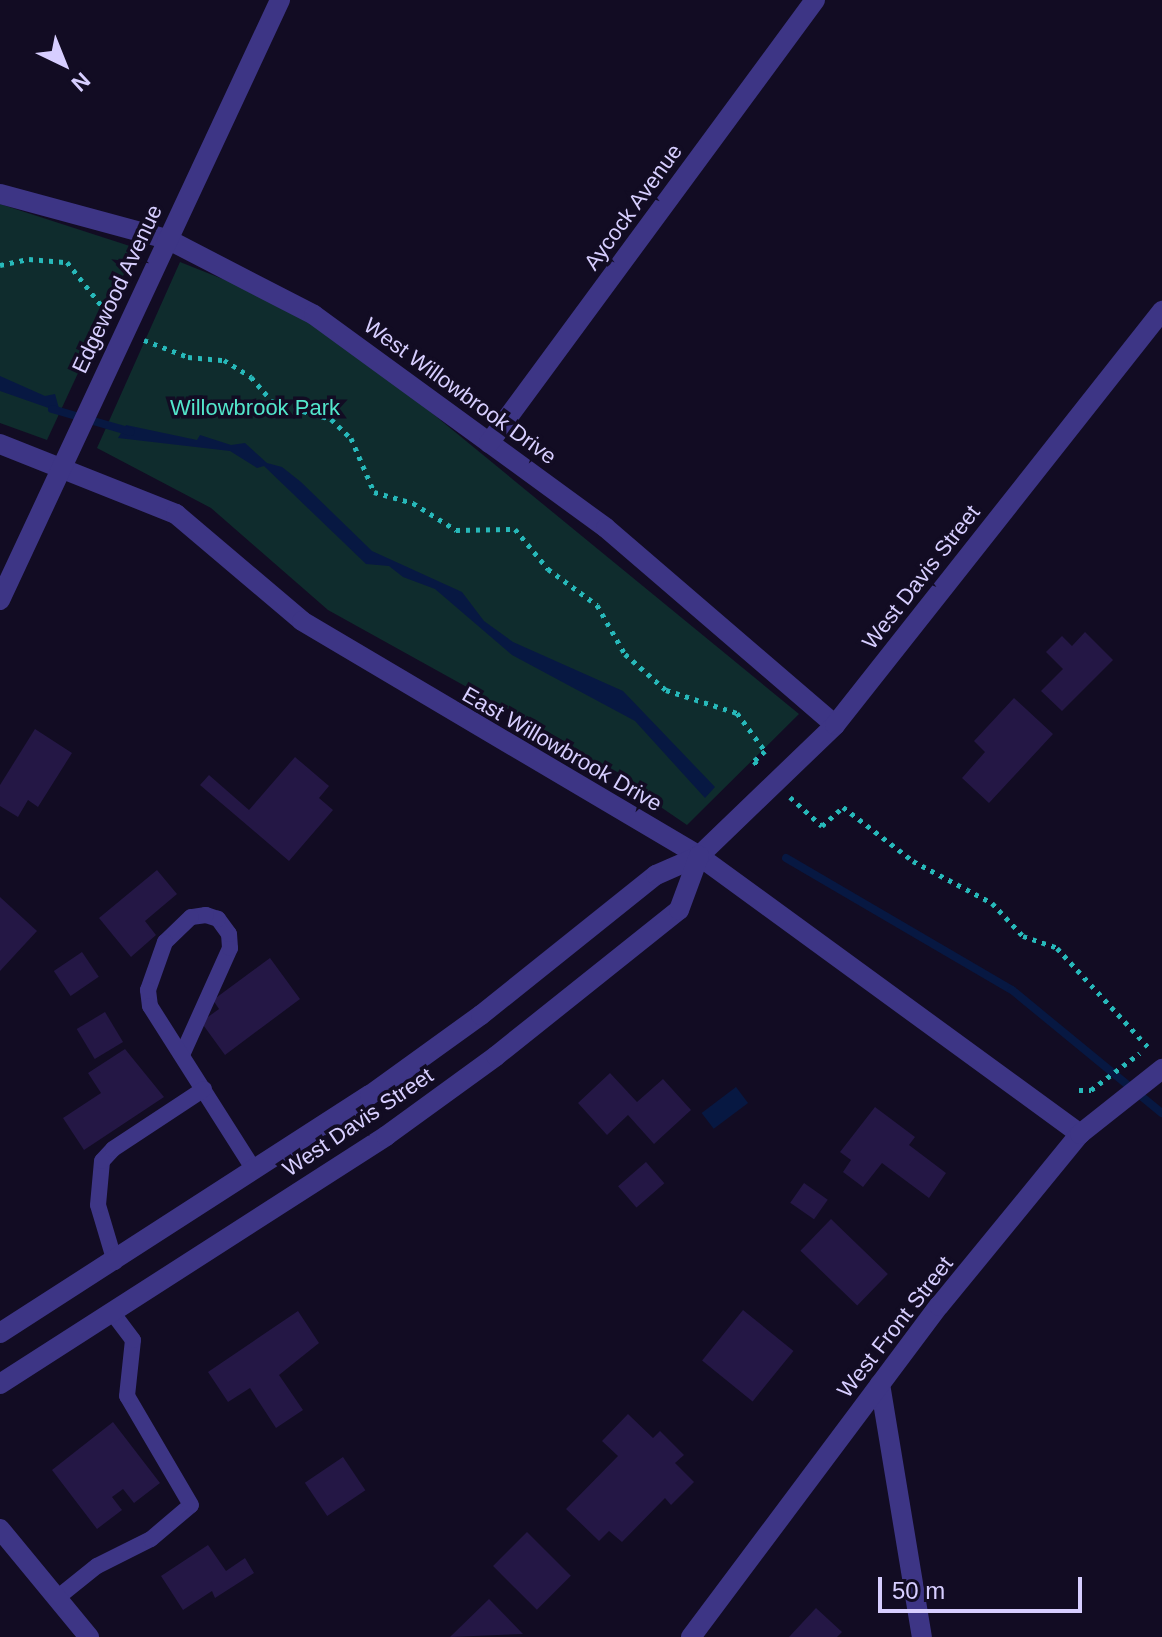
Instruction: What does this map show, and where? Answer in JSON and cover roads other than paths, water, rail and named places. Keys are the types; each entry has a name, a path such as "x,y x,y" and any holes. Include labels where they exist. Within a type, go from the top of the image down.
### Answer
{"street":[{"name":"Edgewood Avenue","path":"0,600 280,0"},
{"name":"Aycock Avenue","path":"489,443 815,0"},
{"name":"West Willowbrook Drive","path":"0,194 167,239 314,315 606,528 835,725"},
{"name":"West Davis Street","path":"0,1333 115,1262 252,1167 370,1095 481,1015 656,875 699,856 835,725 1162,311"},
{"name":"East Willowbrook Drive","path":"0,444 176,514 302,621 699,856 1080,1134"},
{"name":"West Davis Street","path":"0,1384 386,1136 496,1056 679,910 699,856"},
{"name":"West Front Street","path":"691,1637 880,1384 1080,1134 1162,1069"},
{"path":"880,1384 922,1637"},
{"path":"0,1529 89,1637"}],"lane":[{"path":"182,1055 230,948 229,934 218,919 206,915 191,917 170,935 148,990 150,1006 252,1167"},
{"path":"115,1262 98,1205 102,1161 113,1149 204,1089"},
{"path":"57,1598 97,1566 151,1539 191,1505 127,1396 133,1340 113,1313"}],"water":[{"path":"0,376 45,396 55,394 60,412 0,391"},
{"path":"126,425 197,440 200,435 231,445 245,443 267,463 282,467 301,482 372,551 462,592 484,621 513,642 623,691 715,787 705,798 635,721 512,655 435,589 403,577 389,566 366,564 264,466 257,468 230,451 118,438"},
{"path":"736,1087 748,1103 714,1129 702,1113"}],"waterway":[{"path":"52,409 131,432"},
{"path":"786,858 1012,990 1162,1113"}],"park label":[{"name":"Willowbrook Park","path":"255,408"}]}
